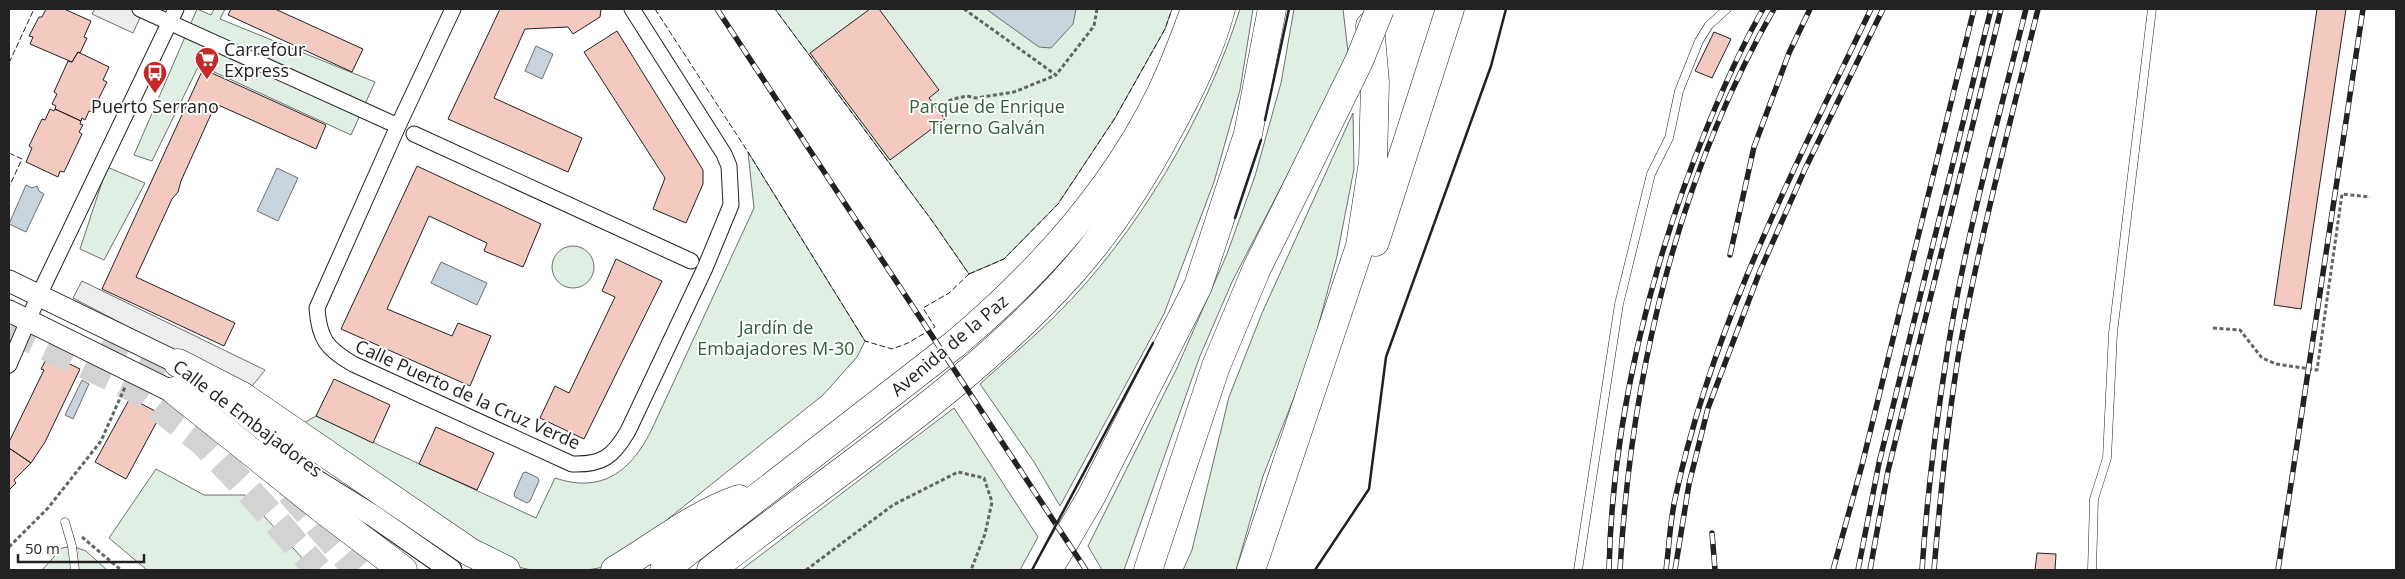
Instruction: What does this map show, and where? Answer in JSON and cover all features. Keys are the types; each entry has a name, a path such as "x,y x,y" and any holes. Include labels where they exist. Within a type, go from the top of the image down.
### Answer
{"highway":[{"name":"Avenida de la Paz","path":"664,570 955,344 983,321 1047,257 1093,202 1130,148 1161,94 1195,9"},
{"path":"711,570 956,383 1073,272 1105,233 1151,163 1197,77 1215,33 1221,9"},
{"path":"1048,570 1091,496 1198,286 1248,134 1272,9"},
{"path":"1253,562 1360,246 1373,162 1375,82 1368,9"},
{"path":"1148,570 1216,366 1257,268 1359,61 1380,9"},
{"path":"1253,562 1296,470 1370,257 1450,9"},
{"path":"178,363 242,396 470,552 506,570"},
{"path":"175,391 325,511 403,570"},
{"path":"615,570 691,520 719,506 766,489"}],"main road":[{"name":"Calle de Embajadores","path":"9,281 178,363 264,433 333,482 372,516"},
{"name":"Calle de Embajadores","path":"9,311 175,391 372,516 452,570"}],"street":[{"path":"140,9 398,126"},
{"path":"9,365 39,295 176,9"},
{"name":"Calle Puerto de la Cruz Verde","path":"453,9 398,126 317,308 318,325 327,345 337,355 353,364 572,464 589,465 606,459 621,444 705,268 731,205 729,166 724,154 632,9"},
{"path":"414,134 691,261"}],"lane":[{"path":"1578,570 1619,304 1651,174 1669,138 1679,91 1699,41 1709,26 1727,9"},
{"path":"2092,570 2094,500 2107,458 2112,332 2152,9"},
{"path":"65,522 72,546 75,570"}],"path":[{"path":"964,9 1056,75"},
{"path":"936,108 953,99 967,96 976,98 1014,92 1056,75 1094,26 1097,9"},
{"path":"2213,328 2240,330 2262,358 2276,364 2317,370 2342,194 2370,197"},
{"path":"9,547 48,508 101,441 129,380"},
{"path":"806,570 893,505 958,472 984,478 992,502 985,534 971,570"},
{"path":"48,508 121,570"}],"green space":[{"path":"197,9 211,15 214,9 225,9 220,19 375,82 351,135 199,65 152,161 134,155"},
{"name":"Parque de Enrique Tierno Galván","path":"775,9 1172,9 1165,29 1115,118 1058,204 1004,259 969,274 933,222"},
{"path":"1240,9 1253,9 1240,90 1214,182 1164,314 1060,506 1034,462 980,384 1047,324 1086,283 1141,212 1166,172 1208,91 1226,50"},
{"path":"1294,9 1343,9 1348,52 1320,112 1232,282 1200,356 1124,570 1102,570 1088,546 1176,370 1227,254 1255,176 1281,83"},
{"path":"1353,113 1354,169 1337,256 1310,357 1263,476 1236,570 1183,570 1192,550 1229,397 1262,313"},
{"name":"Jardín de Embajadores M-30","path":"748,152 865,341 857,357 823,395 623,555 599,568 587,570 532,570 522,568 474,541 302,424 316,416 536,518 555,478 587,483 601,481 613,476 634,457 651,431 754,208"},
{"path":"107,167 145,183 104,260 80,249"},
{"path":"573,246 588,252 594,267 588,282 573,288 558,282 552,267 558,252"},
{"path":"954,408 1038,537 1020,570 741,570"},
{"path":"156,469 204,495 245,495 313,570 147,570 109,538"},
{"path":"72,546 86,551 107,570 42,570 62,548"}],"shaded area":[{"path":"95,9 144,9 133,33 92,14"},
{"path":"986,9 1076,9 1073,24 1051,48 1039,47"},
{"path":"536,46 553,54 542,79 525,71"},
{"path":"277,168 298,178 278,221 257,211"},
{"path":"26,185 32,188 37,186 39,191 44,194 26,232 9,224"},
{"path":"441,262 487,283 477,305 431,283"},
{"path":"82,281 265,370 249,390 73,298"},
{"path":"82,380 89,384 73,419 65,415"},
{"path":"526,472 538,478 539,481 530,501 527,503 515,497 514,494 523,473"}],"building":[{"path":"46,9 64,9 91,21 84,37 87,38 80,53 78,52 72,62 30,44 33,37 29,36 39,17 42,17"},
{"path":"231,9 275,9 363,49 352,72 228,15"},
{"path":"500,9 601,9 600,17 573,34 568,27 525,29 494,98 582,138 568,172 448,119"},
{"path":"870,9 879,9 939,90 929,98 945,119 890,160 810,53"},
{"path":"2317,9 2346,9 2301,309 2274,305"},
{"path":"617,31 703,170 703,184 686,223 653,209 665,178 584,52"},
{"path":"1714,32 1731,39 1712,78 1695,71"},
{"path":"78,52 109,67 103,80 107,82 92,112 89,111 85,120 82,118 81,121 55,109 56,106 52,104 57,94 54,92 68,61 72,62"},
{"path":"203,69 326,125 316,149 216,104 212,112 181,181 178,192 172,199 136,277 235,323 224,346 102,289"},
{"path":"50,109 54,111 55,109 81,121 80,124 83,125 79,132 82,134 64,172 60,171 58,177 26,162 32,148 29,146 42,119 45,120"},
{"path":"417,166 541,224 523,267 484,251 487,243 429,216 387,309 452,336 458,323 491,336 470,386 341,329"},
{"path":"616,259 662,281 584,439 540,418 555,386 569,393 615,297 602,291"},
{"path":"49,354 80,369 45,442 31,463 9,448 9,442 44,370 41,369"},
{"path":"334,379 390,405 373,443 316,416"},
{"path":"130,398 161,414 126,479 95,462"},
{"path":"436,427 494,453 477,490 419,464"},
{"path":"9,448 31,463 14,480 16,483 9,490"},
{"path":"2037,553 2056,554 2055,570 2035,570"}],"tunnel":[{"path":"9,329 134,388 203,442 261,504 318,570"},
{"path":"104,338 154,364 199,401"},
{"path":"290,492 357,570"}],"railway":[{"path":"717,9 1086,570"},
{"path":"1609,570 1618,457 1638,343 1652,287 1669,232 1708,125 1734,66 1763,9"},
{"path":"1620,570 1635,424 1648,352 1665,280 1686,210 1711,141 1740,74 1774,9"},
{"path":"1730,255 1754,147 1789,53 1810,9"},
{"path":"1666,570 1675,499 1691,435 1733,310 1785,188 1871,9"},
{"path":"1675,570 1689,484 1708,408 1760,271 1805,169 1883,9"},
{"path":"1833,570 1862,465 1974,9"},
{"path":"1858,570 1879,463 1991,9"},
{"path":"1870,570 1888,471 2001,9"},
{"path":"1922,570 1926,514 1936,431 1955,305 1983,178 2026,9"},
{"path":"1934,570 1944,461 1959,352 1986,223 2038,9"},
{"path":"2278,570 2363,9"},
{"path":"1712,533 1715,570"}],"fence":[{"path":"9,63 34,9"},
{"path":"655,9 748,152 865,341 892,349 908,343 935,327 923,308 949,293 969,274 933,222 775,9"},
{"path":"969,274 1004,259 1058,204 1115,118 1165,29 1172,9"},
{"path":"9,153 22,159 9,187"}],"wall":[{"path":"1265,120 1289,9"},
{"path":"1315,570 1369,489 1386,357 1491,66 1506,9"},
{"path":"1235,218 1261,140"},
{"path":"1032,570 1153,343"}],"place":[{"name":"Carrefour Express","path":"207,80"},
{"name":"Puerto Serrano","path":"155,94"}]}
